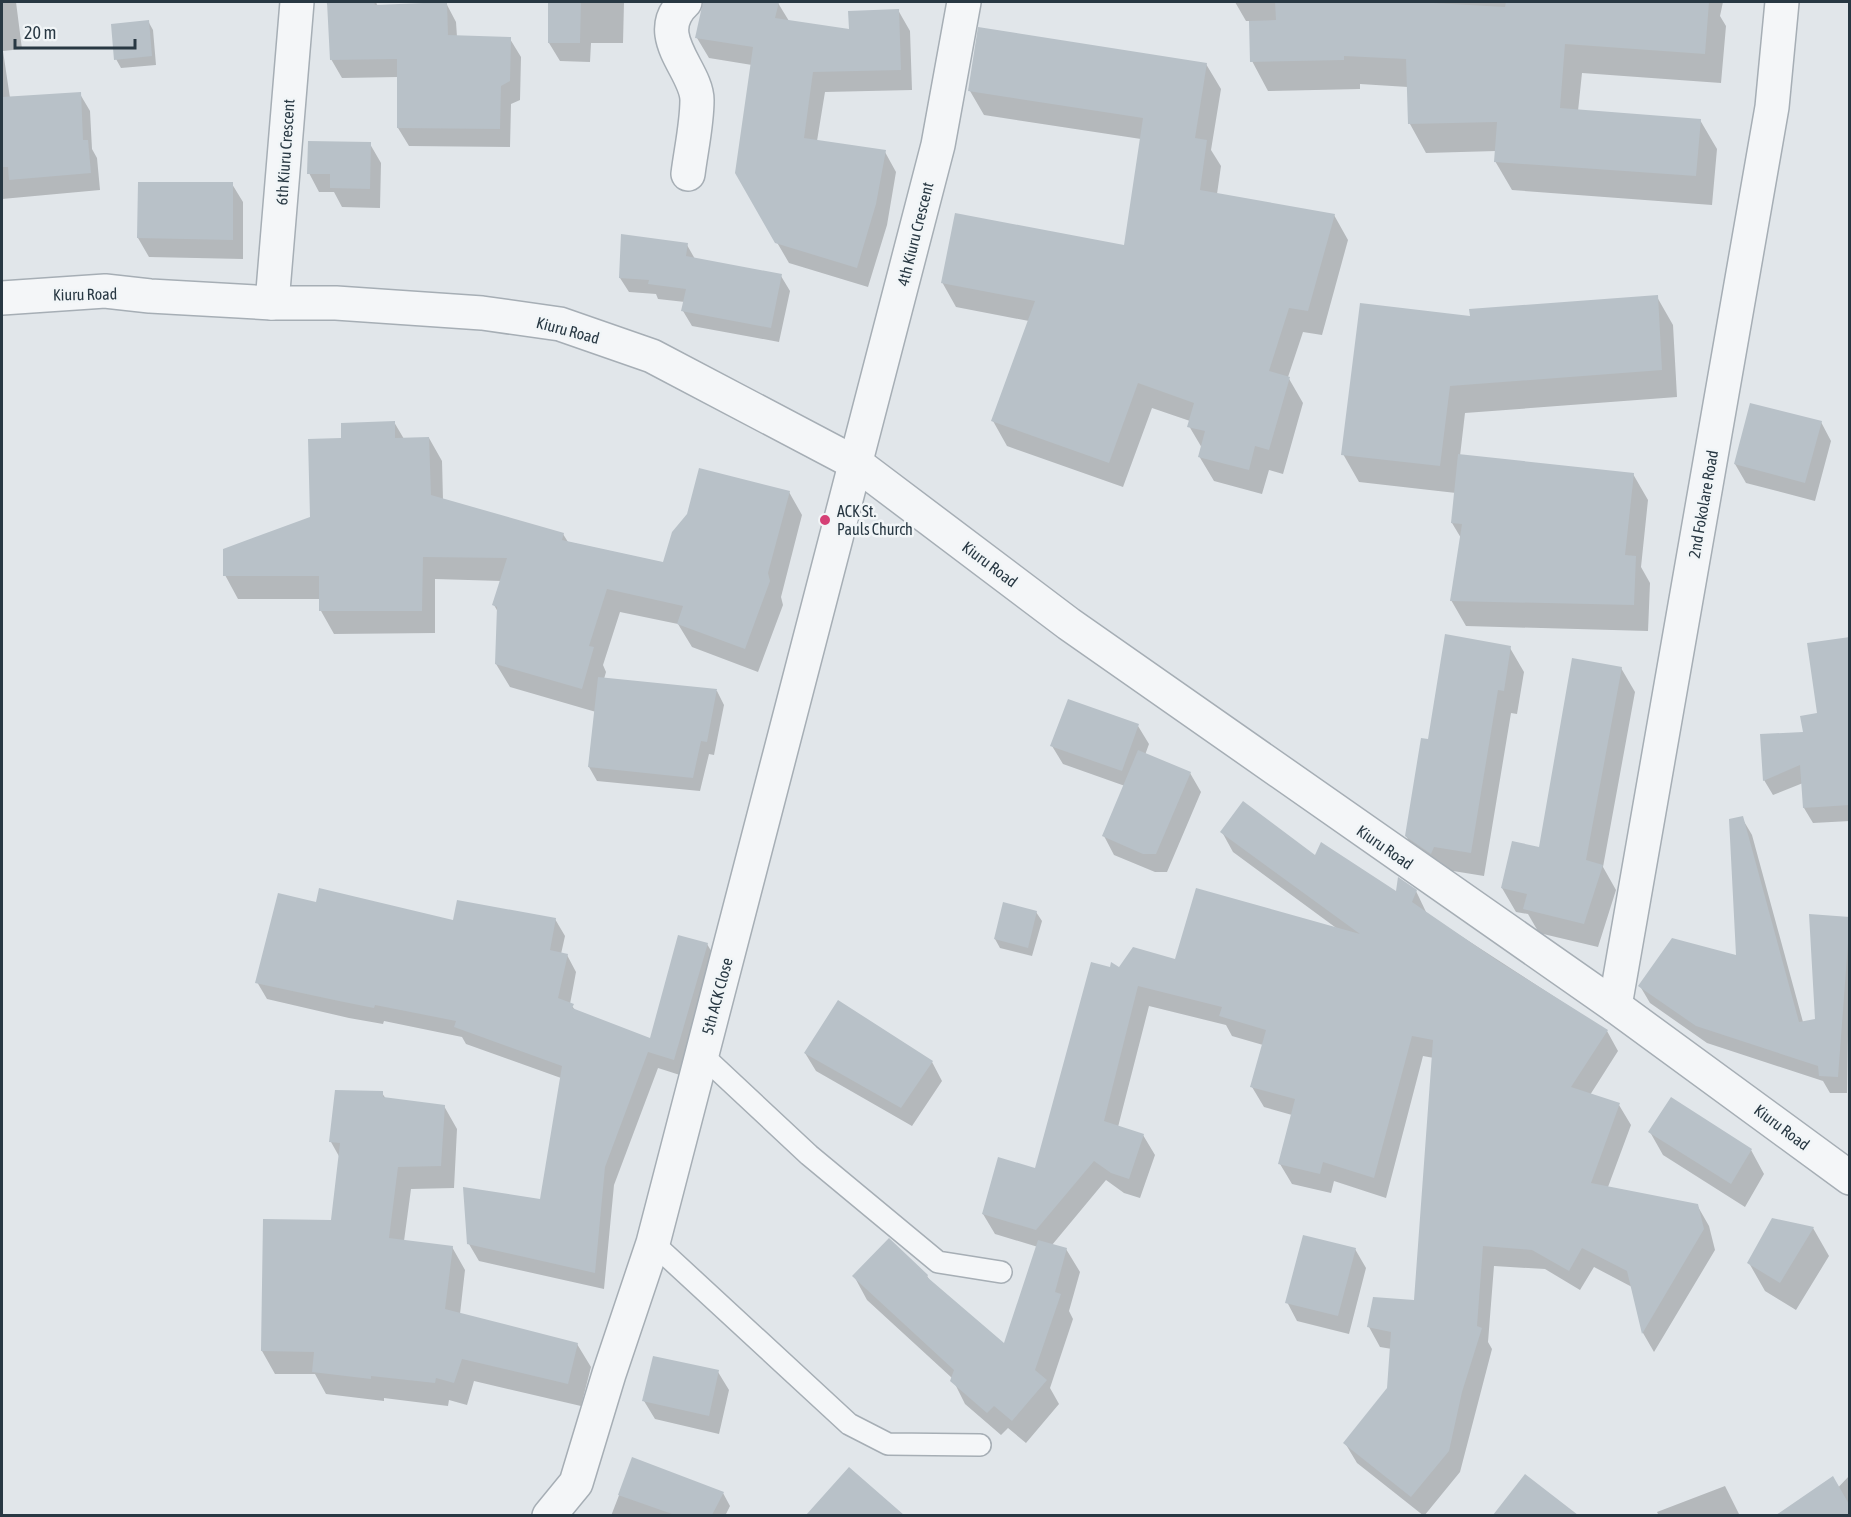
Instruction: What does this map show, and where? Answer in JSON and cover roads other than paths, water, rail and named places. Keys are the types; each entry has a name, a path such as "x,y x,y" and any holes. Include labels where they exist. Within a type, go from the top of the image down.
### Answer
{"street":[{"name":"6th Kiuru Crescent","path":"272,303 297,2"},
{"path":"685,2 676,10 672,32 677,51 698,97 688,174"},
{"name":"4th Kiuru Crescent","path":"857,464 938,145 964,2"},
{"name":"2nd Fokolare Road","path":"1615,1006 1772,107 1782,2"},
{"name":"Kiuru Road","path":"2,298 105,291 272,303 336,303 483,312 560,324 652,356 857,464 1078,631 1615,1006 1849,1175"},
{"name":"5th ACK Close","path":"549,1515 576,1483 609,1374 653,1243 857,464"}],"lane":[{"path":"702,1055 809,1155 938,1262 1001,1272"},
{"path":"653,1243 849,1424 888,1444 980,1445"}],"place":[{"name":"ACK St. Pauls Church","path":"825,520"}]}
